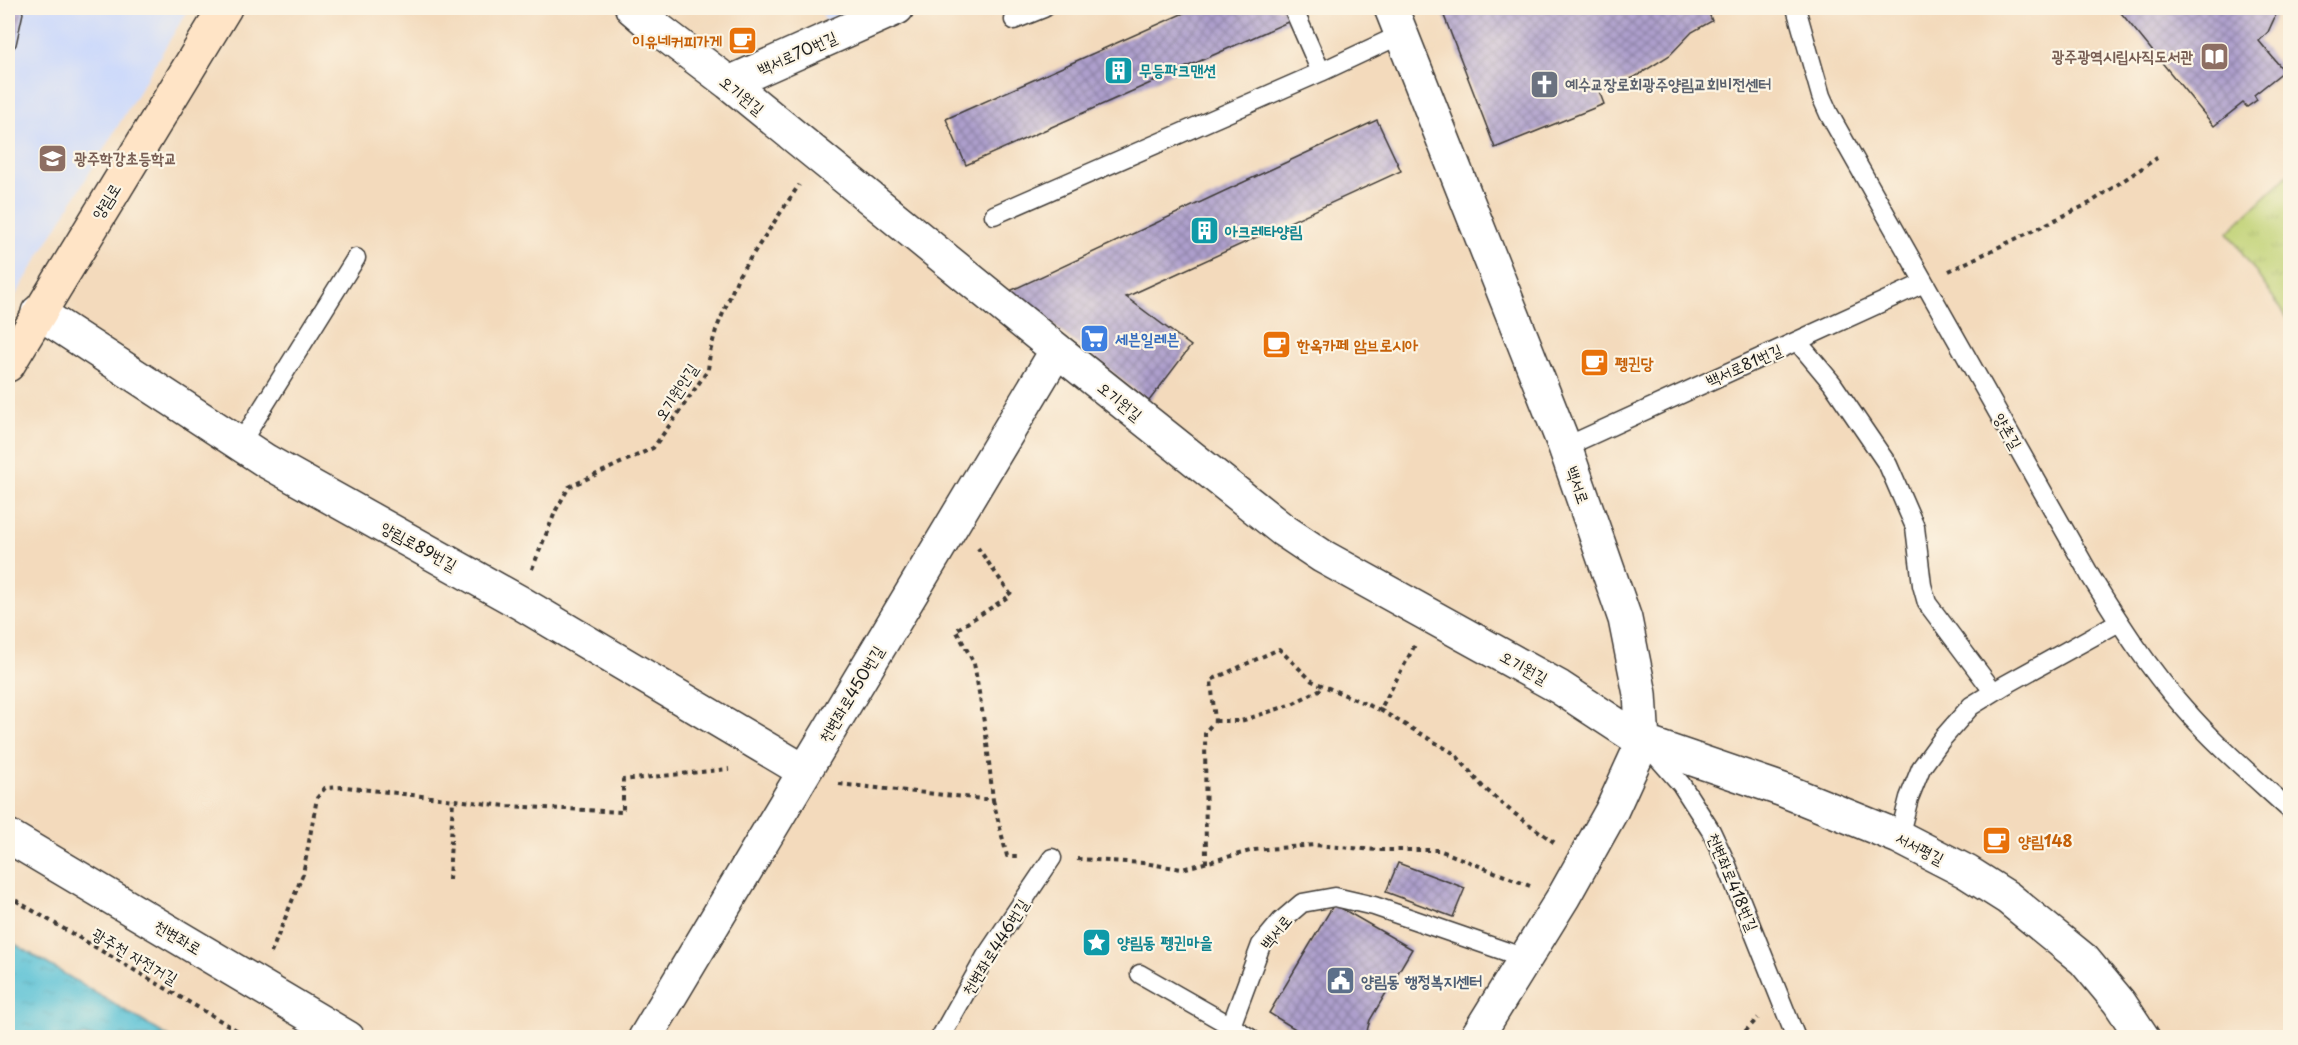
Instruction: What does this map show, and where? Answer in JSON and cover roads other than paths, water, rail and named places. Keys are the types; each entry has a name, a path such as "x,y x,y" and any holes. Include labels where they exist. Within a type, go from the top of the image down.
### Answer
{"main road":[{"name":"양림로","path":"8,365 38,312 225,8"}],"street":[{"name":"오기원길","path":"632,8 729,83 1057,350 1283,530 1322,556 1559,687 1644,742"},
{"name":"백서로70번길","path":"729,83 897,8"},
{"name":"백서로","path":"1397,21 1565,447 1626,619 1640,694 1644,742"},
{"name":"양림로89번길","path":"38,312 266,461 519,602 804,771"},
{"name":"천변좌로450번길","path":"645,1038 1057,350"},
{"name":"서서평길","path":"1644,742 1782,790 1899,837 1967,872 2008,898 2084,960 2119,1002 2143,1038"},
{"path":"1476,1038 1564,896 1611,812 1644,742"},
{"name":"천변좌로","path":"8,836 348,1038"}],"lane":[{"path":"1014,20 1044,8"},
{"path":"1293,8 1321,72"},
{"name":"양촌길","path":"1796,8 1821,96 1829,114 2091,577 2133,644 2183,708 2226,752 2290,810"},
{"path":"994,215 1321,72 1397,21"},
{"path":"240,444 356,258"},
{"name":"백서로81번길","path":"1565,447 1924,283"},
{"path":"1797,341 1832,383 1888,465 1915,527 1922,585 1927,603 1994,691"},
{"path":"1899,837 1909,798 1922,768 1942,739 1971,706 2119,622"},
{"name":"천변좌로418번길","path":"1644,742 1681,783 1711,831 1731,874 1796,1038"},
{"name":"천변좌로446번길","path":"940,1038 986,956 1052,858"},
{"name":"백서로","path":"1231,1026 1261,945 1281,921 1302,903 1335,897 1374,906 1525,958"},
{"path":"1140,974 1250,1038"}],"water":[{"path":"8,940 169,1037 8,1037"}],"place":[{"name":"이유네커피가게","path":"743,41"},
{"name":"광주광역시립사직도서관","path":"2214,56"},
{"name":"무등파크맨션","path":"1118,70"},
{"name":"예수교장로회광주양림교회비전센터","path":"1544,84"},
{"name":"광주학강초등학교","path":"53,158"},
{"name":"아크레타양림","path":"1204,231"},
{"name":"세븐일레븐","path":"1094,339"},
{"name":"한옥카페 암브로시아","path":"1276,345"},
{"name":"펭귄당","path":"1594,363"},
{"name":"양림148","path":"1997,841"},
{"name":"양림동 펭귄마을","path":"1096,942"},
{"name":"양림동 행정복지센터","path":"1340,981"}]}
